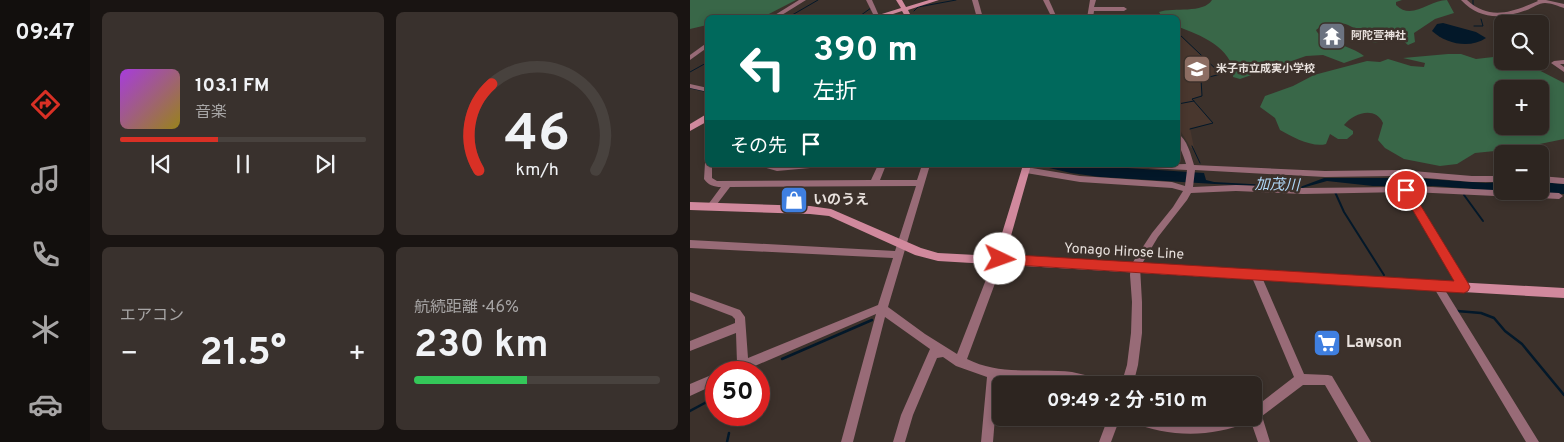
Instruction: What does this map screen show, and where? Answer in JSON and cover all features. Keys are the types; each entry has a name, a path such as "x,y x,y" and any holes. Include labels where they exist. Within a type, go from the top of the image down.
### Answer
{"main road":[{"path":"899,0 900,8 906,15"},
{"path":"880,15 900,8 936,0"},
{"path":"690,128 705,119"},
{"path":"1000,259 1026,167"},
{"name":"Yonago Hirose Line","path":"690,206 831,213 919,252 938,256 1564,293"}],"street":[{"path":"777,15 803,0"},
{"path":"869,0 876,15"},
{"path":"975,0 979,15"},
{"path":"1046,0 1054,15"},
{"path":"1091,15 1093,0"},
{"path":"1464,0 1471,7 1503,16 1541,1 1564,6"},
{"path":"1092,9 1124,9"},
{"path":"690,58 705,46"},
{"path":"1564,62 1554,63 1564,70"},
{"path":"690,86 705,89"},
{"path":"1129,376 1135,350 1135,267 1152,238 1189,190 1192,173 1188,154 1180,140"},
{"path":"708,167 708,179 711,182 728,184 784,182 920,183"},
{"path":"773,167 788,167"},
{"path":"874,184 881,167"},
{"path":"847,442 882,309 925,167"},
{"path":"1026,167 1093,180 1172,185 1189,190 1236,188 1302,191 1320,189 1426,189 1559,196"},
{"path":"1159,167 1192,173 1397,173 1494,179"},
{"path":"1397,173 1464,287"},
{"path":"1549,180 1564,181"},
{"path":"711,206 728,184"},
{"path":"690,244 898,255"},
{"path":"960,362 1000,259"},
{"path":"1256,274 1301,378"},
{"path":"1437,285 1533,442"},
{"path":"690,296 736,313 740,317 743,361"},
{"path":"755,361 876,309 882,309 945,352 952,359 960,362 993,373 1077,376"},
{"path":"690,346 740,326"},
{"path":"899,442 907,415 934,353 945,352"},
{"path":"987,442 993,373"},
{"path":"1262,407 1301,378 1328,380 1365,442"},
{"path":"690,390 705,383"},
{"path":"1105,442 1111,426"},
{"path":"1156,426 1204,426"},
{"path":"1256,426 1264,442"}],"shaded area":[{"name":"米子市立成実小学校","path":"1180,36 1221,74 1201,79 1202,95 1192,99 1212,123 1190,128 1194,148 1191,148 1180,130"}],"green space":[{"path":"690,0 796,0 767,15 705,15 705,25 690,29"},
{"path":"1212,0 1402,0 1396,2 1396,5 1408,11 1447,0 1454,13 1435,19 1414,33 1415,42 1408,45 1401,39 1391,36 1377,42 1372,42 1348,25 1339,23 1324,24 1316,30 1324,38 1364,56 1344,63 1323,55 1306,56 1240,79 1233,77 1229,59 1215,44 1180,28 1180,15 1161,15 1159,12 1195,9 1208,4"},
{"path":"1448,54 1461,54 1476,59 1494,57 1494,70 1539,70 1564,83 1564,139 1535,145 1494,145 1494,151 1475,153 1457,164 1440,166 1404,159 1385,148 1378,140 1383,123 1375,114 1364,113 1353,117 1344,125 1353,131 1353,134 1347,139 1338,139 1330,134 1326,144 1321,145 1296,139 1280,130 1275,118 1260,107 1265,96 1293,86 1314,75 1367,61 1380,62 1388,59 1411,66 1424,67 1425,63 1403,58"}],"water":[{"path":"1443,23 1476,32 1486,38 1466,44 1451,42 1432,31 1437,24"},
{"name":"加茂川","path":"1045,167 1112,167 1204,173 1206,180 1214,182 1300,187 1324,178 1414,178 1494,182 1494,190 1433,186 1373,186 1327,181 1302,188 1100,177"},
{"path":"1549,183 1564,184 1564,194 1549,193"}],"waterway":[{"path":"792,15 818,0"},
{"path":"914,11 918,7 956,0"},
{"path":"1473,0 1473,8"},
{"path":"861,15 871,8"},
{"path":"1474,26 1483,26 1481,19"},
{"path":"1180,35 1221,74 1201,79 1202,96 1192,99 1194,101"},
{"path":"690,72 705,64"},
{"path":"690,88 705,91"},
{"path":"1180,104 1194,101"},
{"path":"1190,129 1213,123 1194,101"},
{"path":"1192,146 1200,163"},
{"path":"1335,192 1344,212 1384,275"},
{"path":"1464,195 1483,221"},
{"path":"1457,311 1481,313 1494,318 1505,331 1522,344 1564,395"},
{"path":"782,359 872,320"},
{"path":"690,411 705,403"},
{"path":"727,442 729,433"}],"place":[{"name":"阿陀萱神社","path":"1332,36"},
{"name":"米子市立成実小学校","path":"1197,69"},
{"name":"いのうえ","path":"794,200"},
{"name":"Lawson","path":"1327,343"}],"route":[{"path":"1000,259 1464,287 1406,190"}]}
